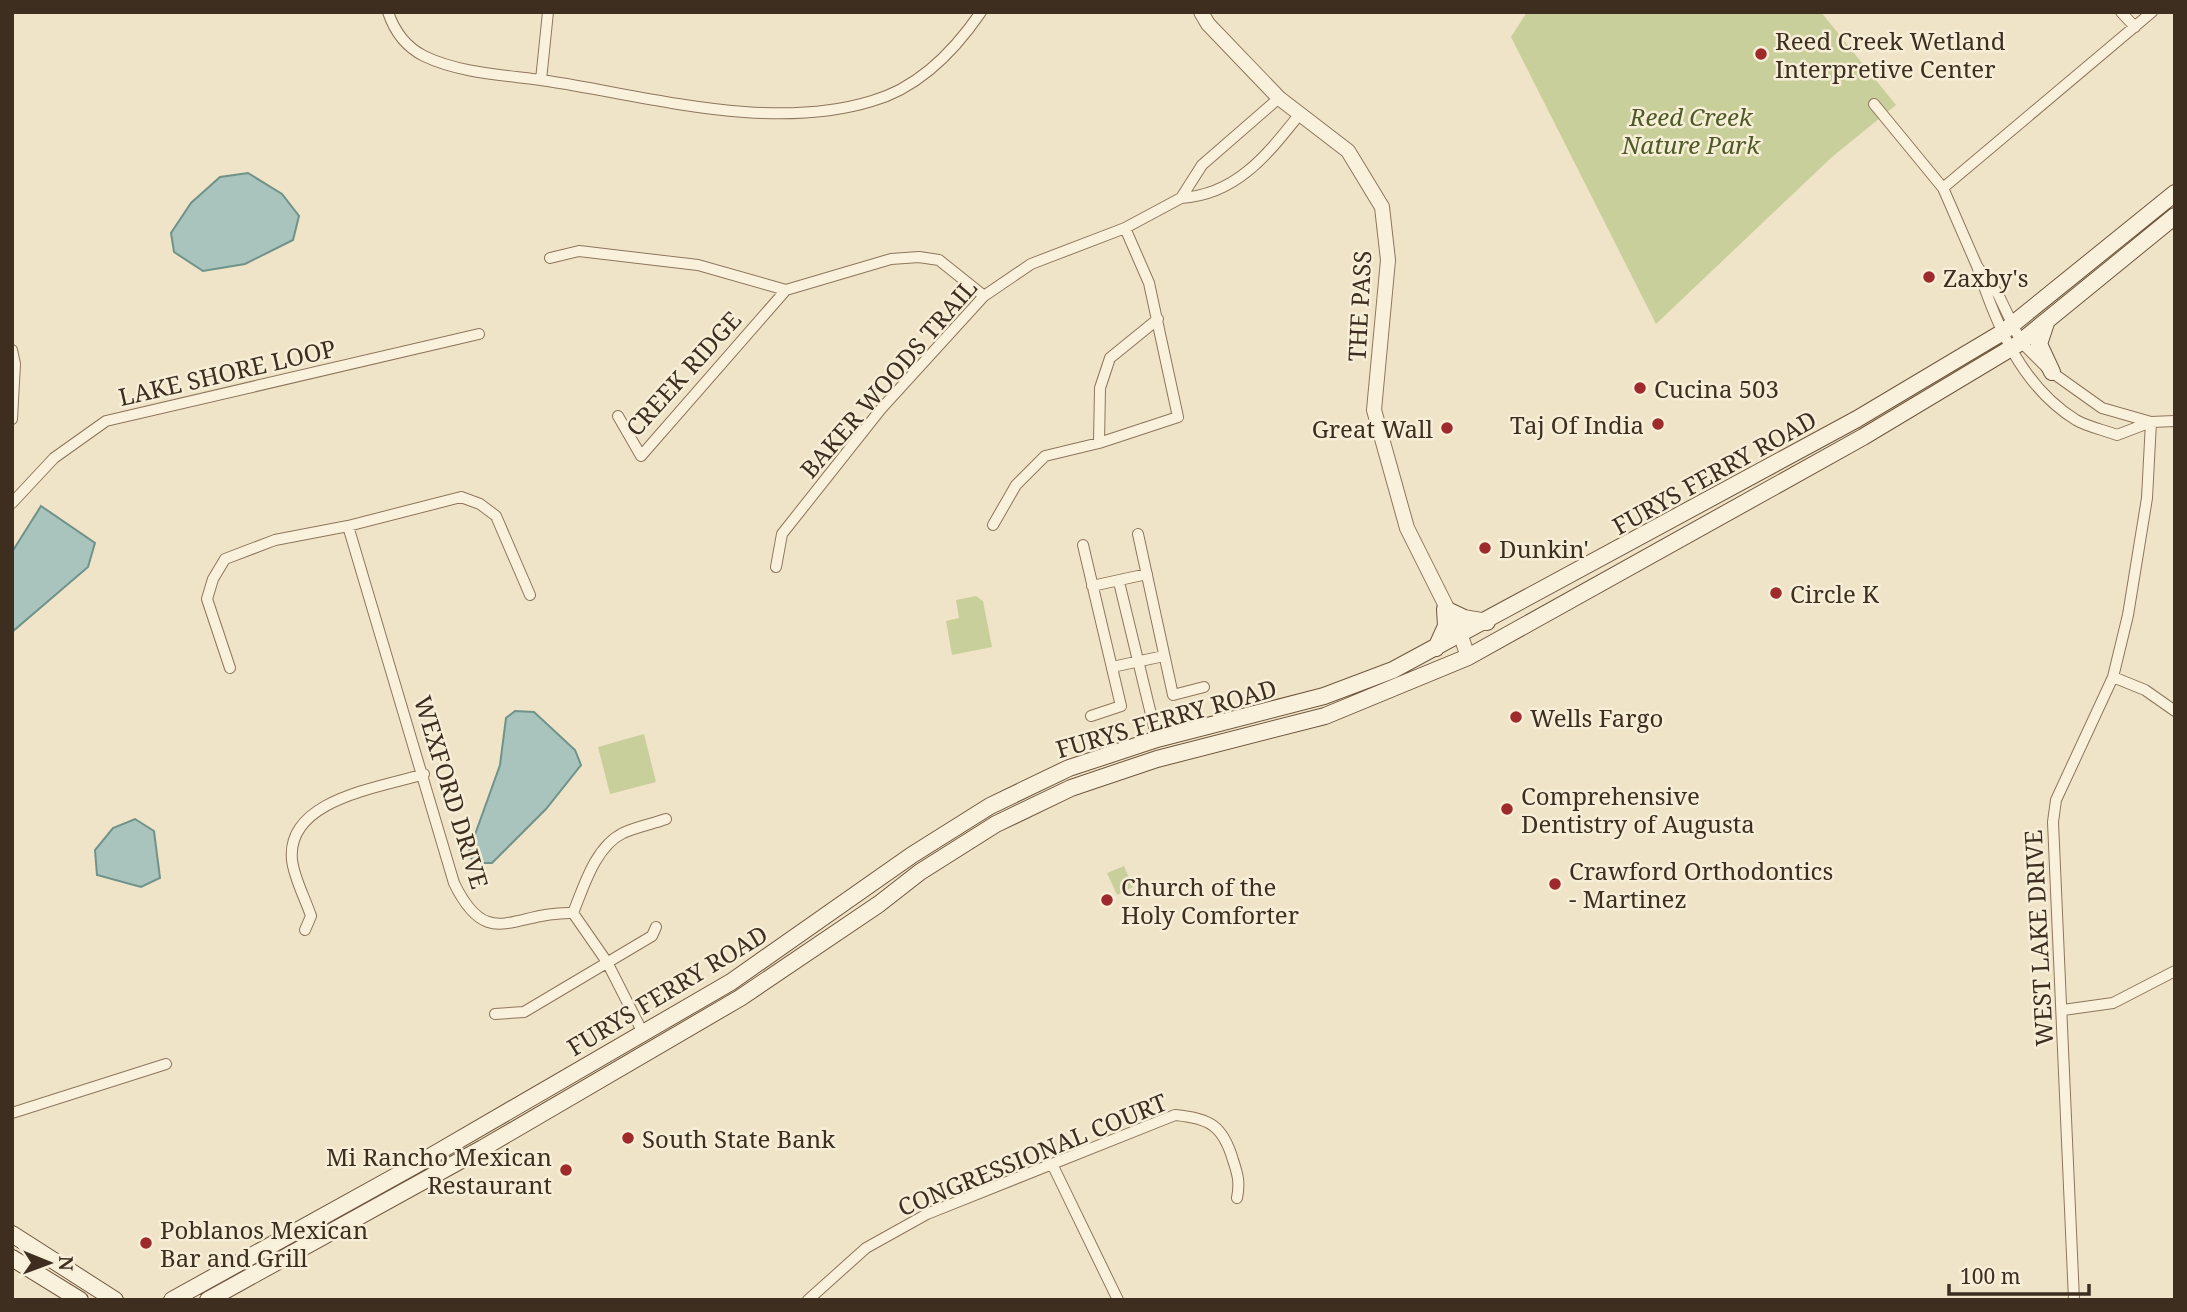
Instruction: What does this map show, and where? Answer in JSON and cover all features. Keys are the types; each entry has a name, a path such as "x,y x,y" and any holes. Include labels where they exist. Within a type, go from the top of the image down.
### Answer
{"main road":[{"name":"FURYS FERRY ROAD","path":"172,1300 414,1166 731,982 912,855 990,806 1049,776 1157,739 1324,696 1393,670 1488,622 1857,419 2008,328 2175,193"},
{"name":"FURYS FERRY ROAD","path":"208,1300 483,1149 729,1004 880,904 920,872 1018,812 1071,788 1157,759 1325,716 1468,657 1863,437 2016,345 2175,216"},
{"path":"2047,320 2039,344 2052,372"},
{"path":"1737,485 1746,501"},
{"path":"1436,648 1446,628 1445,609 1464,618 1488,622"},
{"path":"12,1234 115,1300"},
{"path":"12,1258 77,1299"}],"street":[{"path":"387,12 393,26 408,45 424,56 478,71 754,114 807,115 874,101 928,72 968,31 981,12"},
{"path":"541,80 548,12"},
{"name":"THE PASS","path":"1201,12 1208,24 1279,98 1348,151 1382,207 1388,260 1374,410 1407,528 1445,609 1461,636 1468,657"},
{"path":"2121,12 2135,27"},
{"path":"1943,188 2151,12"},
{"name":"BAKER WOODS TRAIL","path":"1181,198 1202,165 1279,98"},
{"path":"1874,104 1943,188 1977,266 1998,295 2008,328 2036,386 2055,404 2085,424 2117,435 2151,422 2175,421"},
{"name":"BAKER WOODS TRAIL","path":"776,567 782,534 881,410 984,296 1031,264 1125,228 1181,198 1212,194 1236,181 1267,154 1299,115"},
{"path":"993,525 1016,485 1045,456 1099,443 1178,417 1149,283 1125,228"},
{"path":"550,258 579,251 698,265 786,290 891,259 919,257 939,260 984,296"},
{"name":"CREEK RIDGE","path":"618,416 641,456 786,290"},
{"path":"1099,443 1100,388 1110,358 1158,319"},
{"name":"LAKE SHORE LOOP","path":"12,503 54,458 106,421 479,334"},
{"path":"2016,345 2094,403 2151,422"},
{"path":"12,350 15,364 12,419"},
{"path":"2085,424 2094,403"},
{"name":"WEST LAKE DRIVE","path":"2074,1300 2063,1010 2053,843 2056,800 2113,677 2138,570 2147,498 2151,422"},
{"path":"230,668 207,599 213,579 225,559 275,540 348,526 461,497 496,516 530,595"},
{"name":"WEXFORD DRIVE","path":"348,526 424,774 454,883 473,915 495,924 550,912 573,913"},
{"path":"1138,534 1172,695 1204,687"},
{"path":"1083,545 1121,706 1091,716"},
{"path":"1092,586 1147,574"},
{"path":"1119,582 1157,739"},
{"path":"1112,667 1164,656"},
{"path":"2113,677 2146,690 2175,711"},
{"path":"305,930 311,916 292,862 292,840 304,820 326,804 424,774"},
{"path":"643,1033 607,962 573,913 591,869 605,849 621,834 666,819"},
{"path":"495,1014 524,1012 652,936 656,927"},
{"path":"2063,1010 2113,1003 2175,971"},
{"path":"12,1113 166,1064"},
{"name":"CONGRESSIONAL COURT","path":"808,1300 866,1248 927,1214 1053,1166 1175,1115 1200,1117 1226,1135 1240,1182 1237,1198"},
{"path":"1053,1166 1118,1300"}],"green space":[{"name":"Reed Creek Nature Park","path":"1527,12 1821,12 1896,105 1832,157 1656,324 1511,37"},
{"path":"976,596 983,601 992,647 952,655 946,621 959,618 956,600"},
{"path":"644,734 656,782 610,794 598,747"},
{"path":"1124,866 1133,887 1117,895 1107,873"}],"water":[{"path":"248,173 282,194 299,216 293,240 245,264 203,271 174,252 171,233 191,203 220,177"},
{"path":"41,506 95,543 88,567 12,632 12,552"},
{"path":"515,711 534,712 575,750 581,765 546,809 492,863 475,863 468,854 500,765 506,718"},
{"path":"135,819 154,831 160,878 141,887 97,875 95,850 113,828"}],"place":[{"name":"Reed Creek Wetland Interpretive Center","path":"1761,54"},
{"name":"Zaxby's","path":"1929,277"},
{"name":"Cucina 503","path":"1640,388"},
{"name":"Taj Of India","path":"1658,424"},
{"name":"Great Wall","path":"1447,428"},
{"name":"Dunkin'","path":"1485,548"},
{"name":"Circle K","path":"1776,593"},
{"name":"Wells Fargo","path":"1516,717"},
{"name":"Comprehensive Dentistry of Augusta","path":"1507,809"},
{"name":"Crawford Orthodontics - Martinez","path":"1555,884"},
{"name":"Church of the Holy Comforter","path":"1107,900"},
{"name":"South State Bank","path":"628,1138"},
{"name":"Mi Rancho Mexican Restaurant","path":"566,1170"},
{"name":"Poblanos Mexican Bar and Grill","path":"146,1243"}]}
